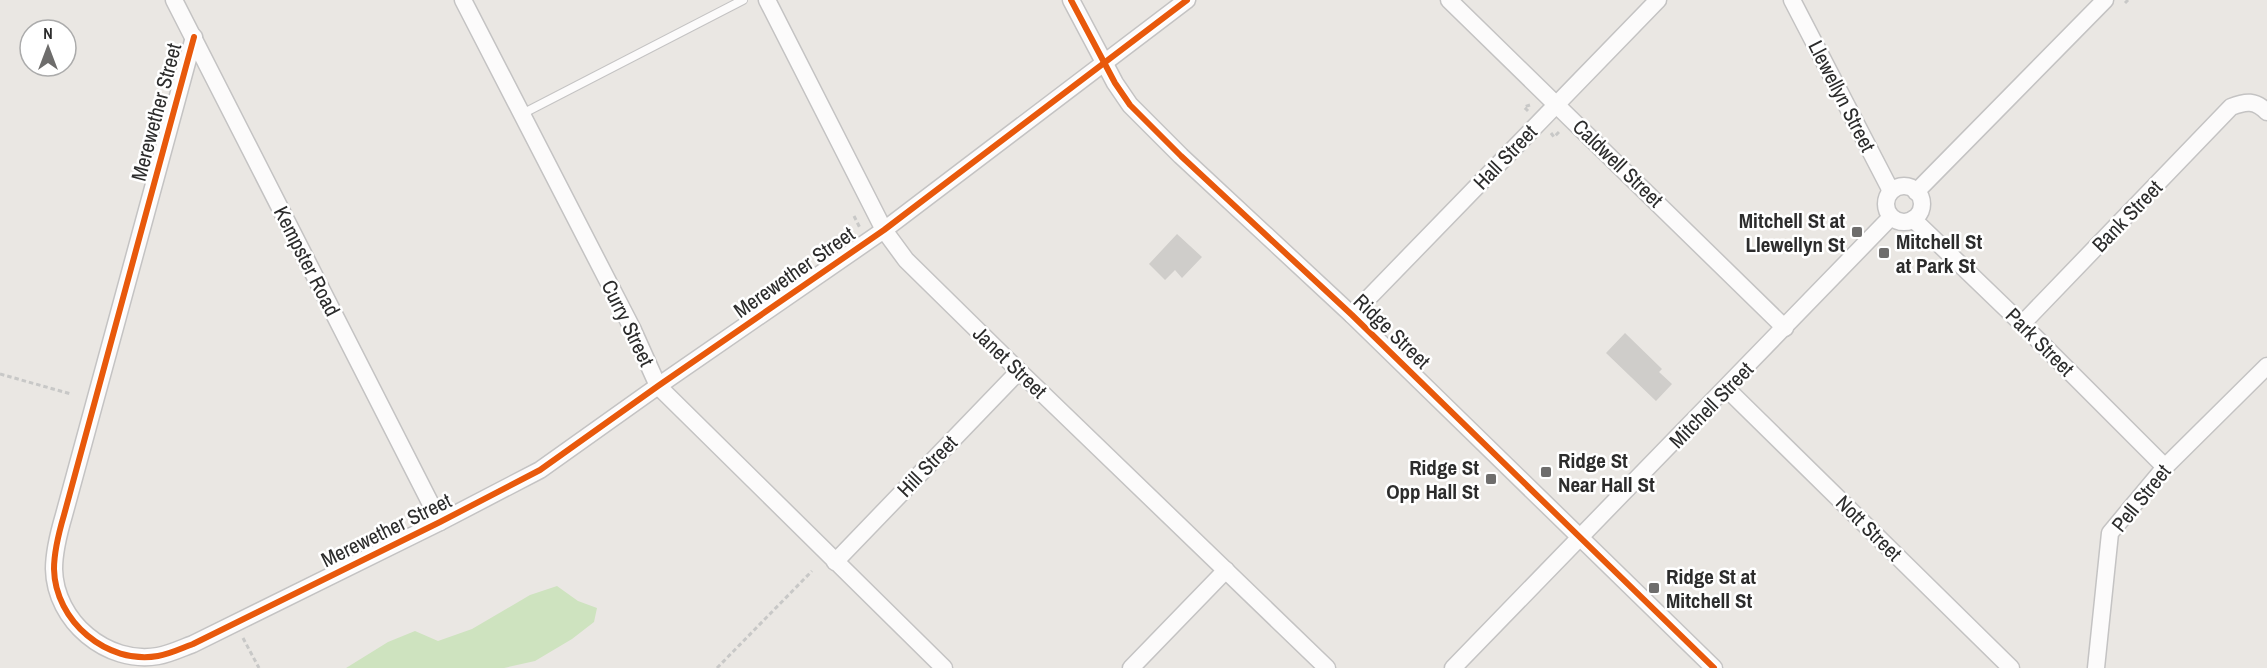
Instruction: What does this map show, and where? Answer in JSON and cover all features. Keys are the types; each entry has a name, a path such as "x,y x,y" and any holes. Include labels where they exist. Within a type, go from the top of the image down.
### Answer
{"street":[{"name":"Kempster Road","path":"174,0 440,522"},
{"name":"Curry Street","path":"463,0 632,328 658,386 944,668"},
{"name":"Janet Street","path":"767,0 884,230 906,260 1328,668"},
{"name":"Ridge Street","path":"1071,0 1103,62 1130,105 1181,156 1352,315 1714,668"},
{"name":"Merewether Street","path":"194,37 57,540 54,570 66,613 88,637 112,651 135,656 158,656 193,644 540,470 884,230 1187,0"},
{"name":"Caldwell Street","path":"1449,0 1785,328"},
{"name":"Hall Street","path":"1352,315 1658,0"},
{"name":"Llewellyn Street","path":"1792,0 1891,191"},
{"path":"1916,192 2105,0"},
{"name":"Bank Street","path":"2022,324 2232,107 2246,101 2260,105 2267,112"},
{"path":"1906,187 1916,192 1922,203 1918,215 1904,222 1891,217 1886,207 1891,191 1906,187"},
{"name":"Mitchell Street","path":"1453,668 1727,389 1891,217"},
{"name":"Park Street","path":"1913,219 2165,467"},
{"name":"Pell Street","path":"2096,668 2110,533 2165,467 2267,366"},
{"name":"Hill Street","path":"835,561 1019,371"},
{"name":"Nott Street","path":"1727,389 2011,668"},
{"path":"1131,668 1226,570"}],"lane":[{"path":"522,114 742,0"}],"path":[{"path":"1528,111 1524,107 1530,105"},
{"path":"1551,132 1554,137 1558,132"},
{"path":"0,374 71,394"},
{"path":"717,668 812,571"},
{"path":"243,638 259,668"}],"green space":[{"path":"557,586 578,601 597,608 594,622 572,639 535,661 504,668 346,668 388,642 415,631 438,641 472,629 530,595"}],"building":[{"path":"1177,234 1202,257 1182,278 1175,270 1165,280 1149,264"},
{"path":"1625,333 1662,369 1659,372 1672,384 1656,401 1606,353"}],"cycle path":[{"path":"1071,0 1115,83 1130,105 1181,156 1352,315 1714,668"},
{"path":"194,37 60,528 54,562 57,588 74,622 103,646 120,654 139,657 158,656 193,644 540,470 884,230 1187,0"}],"place":[{"name":"Mitchell St at Llewellyn St","path":"1857,232"},
{"name":"Mitchell St at Park St","path":"1884,253"},
{"name":"Ridge St Near Hall St","path":"1546,472"},
{"name":"Ridge St Opp Hall St","path":"1491,479"},
{"name":"Ridge St at Mitchell St","path":"1654,588"}]}
